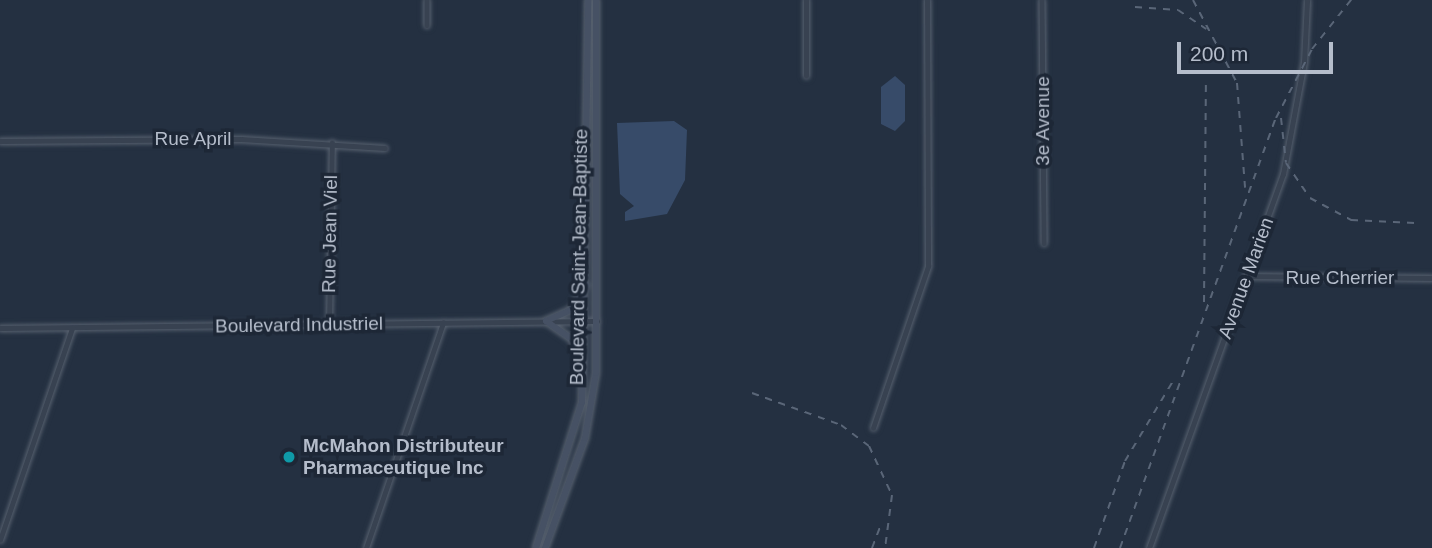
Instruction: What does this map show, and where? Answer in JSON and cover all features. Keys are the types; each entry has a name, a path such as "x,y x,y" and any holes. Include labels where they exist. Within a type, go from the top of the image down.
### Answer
{"main road":[{"name":"Boulevard Saint-Jean-Baptiste","path":"536,548 573,443 584,371 588,273 588,0"},
{"name":"Boulevard Saint-Jean-Baptiste","path":"544,548 585,438 597,321 596,0"},
{"path":"588,76 597,76"},
{"path":"588,101 597,101"},
{"path":"588,199 597,199"},
{"path":"546,321 571,310 588,273"},
{"path":"546,321 572,338 584,371"}],"street":[{"path":"427,0 427,25"},
{"path":"806,0 806,76"},
{"path":"873,428 928,265 927,0"},
{"name":"3e Avenue","path":"1042,0 1044,243"},
{"name":"Avenue Marien","path":"1149,548 1247,276 1289,148 1304,62 1307,0"},
{"name":"Rue April","path":"0,141 332,143 385,148"},
{"name":"Rue Jean Viel","path":"329,325 332,143"},
{"name":"Rue Cherrier","path":"1247,276 1432,278"},
{"name":"Boulevard Industriel","path":"0,328 597,321"},
{"path":"366,548 443,323"},
{"path":"0,540 72,328"}],"water":[{"path":"895,76 905,85 905,121 895,131 881,124 881,87"},
{"path":"674,121 687,130 685,180 667,214 625,221 625,212 634,206 620,194 617,123"}],"railway":[{"path":"1193,0 1237,83 1245,188"},
{"path":"1120,548 1276,118 1312,49 1351,0"},
{"path":"1135,7 1178,10 1206,29"},
{"path":"1204,302 1206,84"},
{"path":"1281,118 1286,163 1310,198 1351,220 1415,223"},
{"path":"1094,548 1125,461 1173,381"},
{"path":"752,393 841,425 869,446 892,495 885,548"},
{"path":"872,548 881,524"}],"place":[{"name":"McMahon Distributeur Pharmaceutique Inc","path":"289,457"}]}
